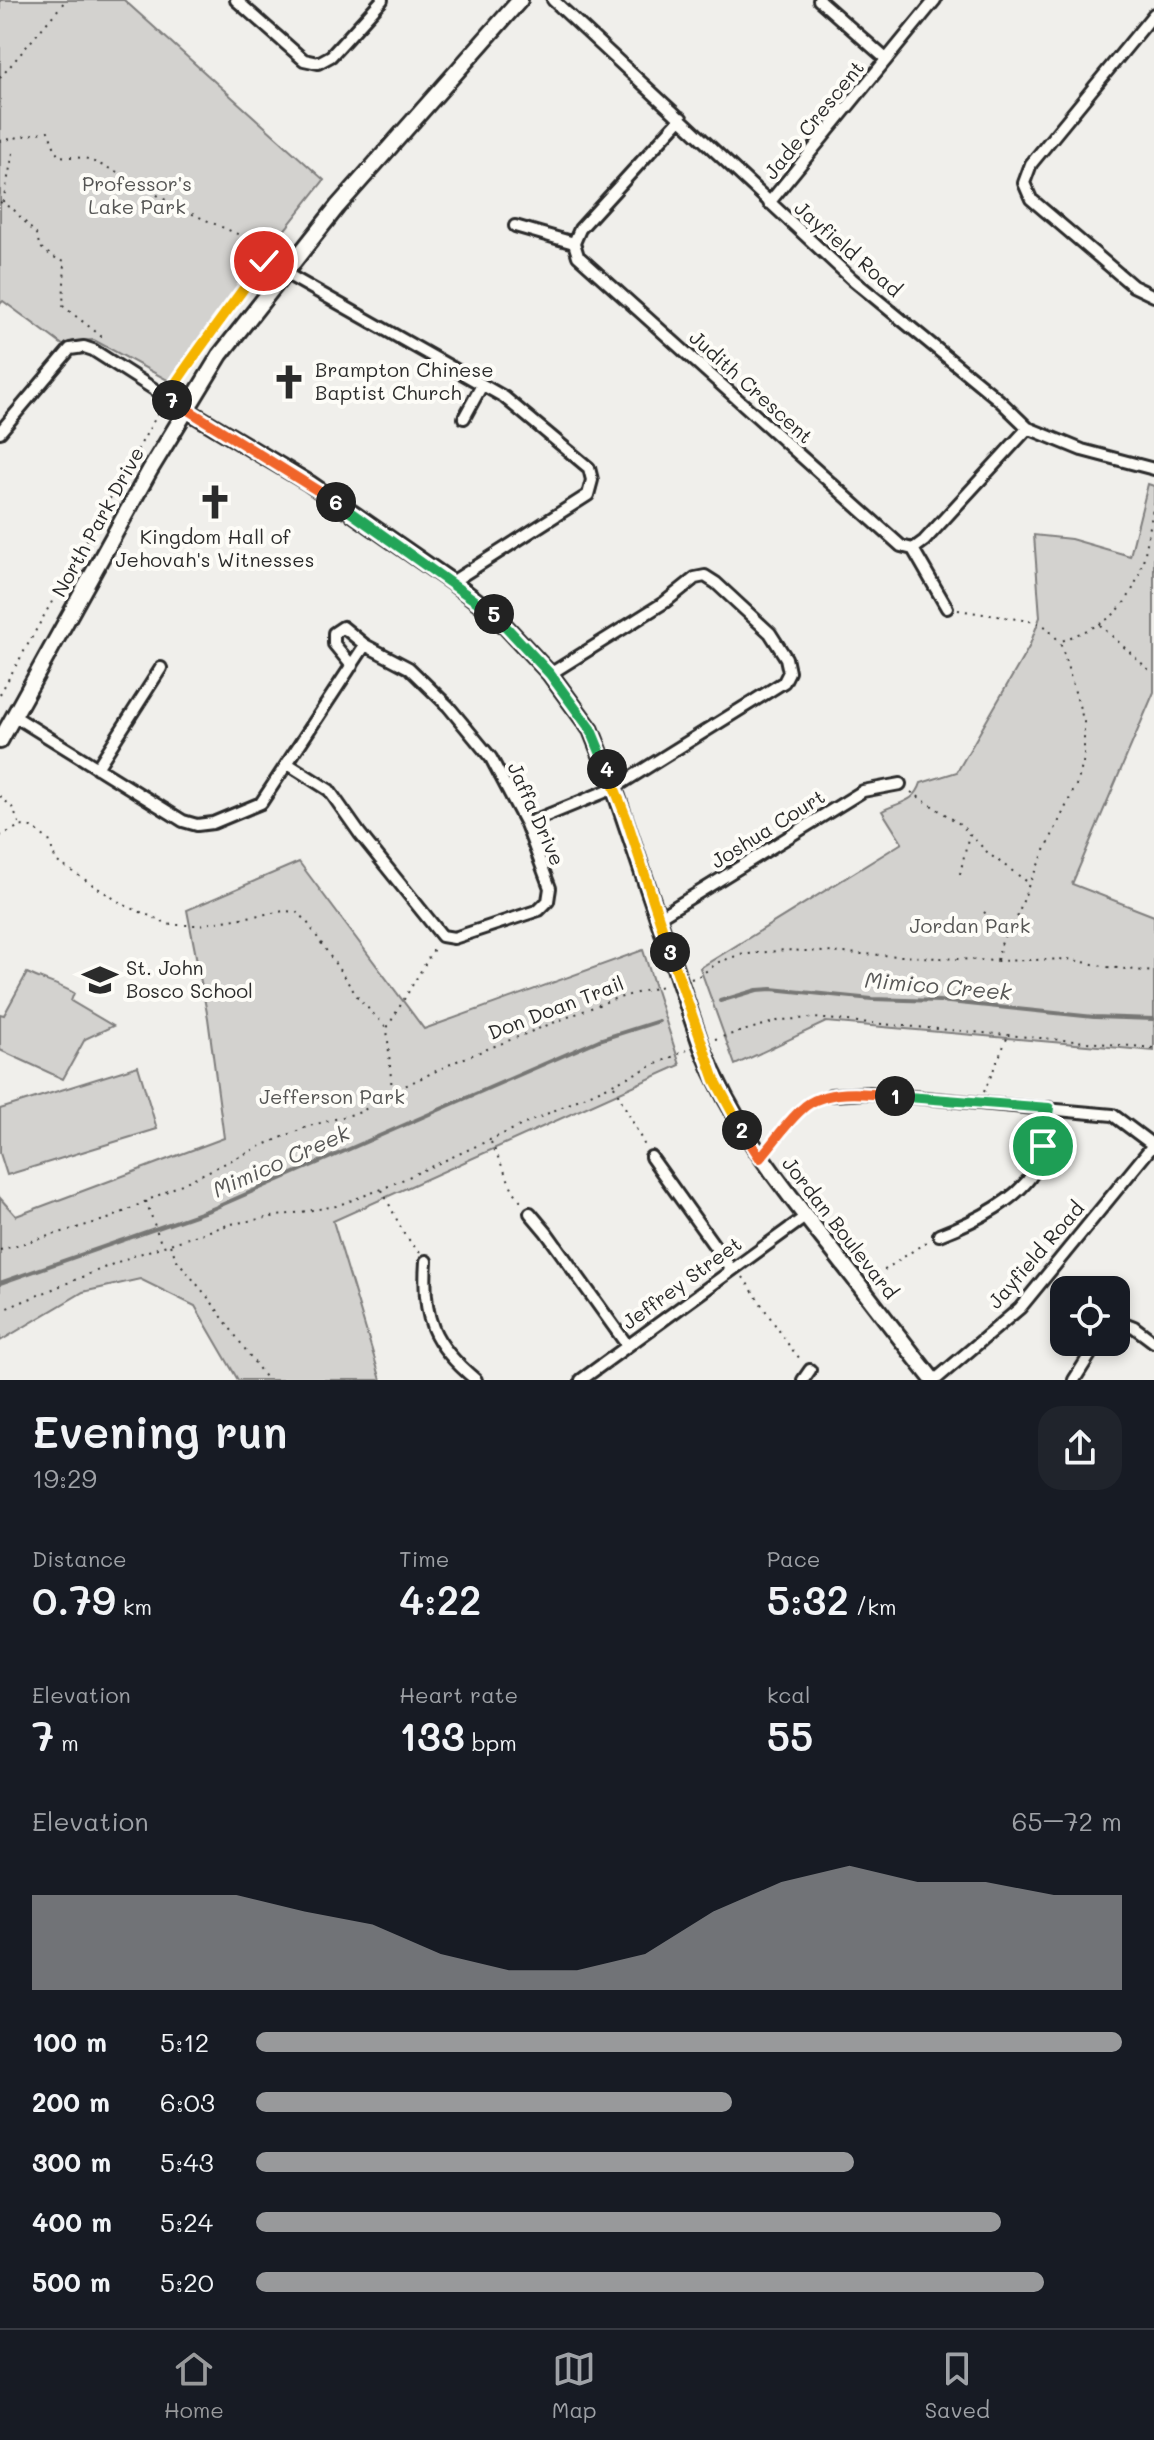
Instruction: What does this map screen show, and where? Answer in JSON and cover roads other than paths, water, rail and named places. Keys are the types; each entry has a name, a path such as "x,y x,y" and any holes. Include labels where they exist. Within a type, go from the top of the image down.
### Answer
{"street":[{"path":"236,0 304,60 318,63 331,56 382,0"},
{"name":"North Park Drive","path":"0,741 185,409 220,355 337,207 520,0"},
{"name":"Jayfield Road","path":"553,0 852,279 999,400 1028,428 1082,450 1154,469"},
{"name":"Jade Crescent","path":"819,0 886,59"},
{"name":"Jade Crescent","path":"769,203 935,0"},
{"path":"1154,14 1031,164 1024,183 1031,199 1133,286 1154,296"},
{"path":"515,226 574,243 580,229 681,118"},
{"name":"Judith Crescent","path":"574,243 578,256 901,546 913,549 947,608"},
{"path":"285,273 504,397 589,468 592,480 588,495 452,582"},
{"path":"0,432 70,349 84,347 185,409"},
{"path":"464,418 482,385"},
{"name":"Jordan Boulevard","path":"185,409 309,483 452,582 494,614 550,674 591,730 614,788 701,1045 728,1105 760,1158 934,1380"},
{"path":"913,549 924,541 1028,428"},
{"path":"526,824 614,788 784,682 789,672 786,658 770,633 705,576 695,578 665,602 550,674"},
{"name":"Jaffa Drive","path":"288,764 329,790 360,834 442,936 454,938 539,910 548,901 550,888 526,824 491,758 448,706 409,668 365,645 343,627 334,633 334,644 352,666"},
{"path":"14,716 183,821 197,825 213,823 261,803 365,645"},
{"path":"97,768 161,668"},
{"name":"Joshua Court","path":"659,917 863,791 900,784"},
{"path":"831,1095 869,1093 1113,1115 1154,1144"},
{"path":"939,1235 964,1226 1026,1184 1037,1167 1049,1108"},
{"name":"Jayfield Road","path":"934,1380 1020,1308 1154,1144"},
{"path":"651,1157 731,1269"},
{"path":"530,1213 627,1345"},
{"name":"Jeffrey Street","path":"581,1380 805,1217"},
{"path":"426,1261 424,1292 428,1320 447,1353 476,1380"},
{"path":"1130,1325 1154,1342"},
{"path":"1074,1380 1089,1356"},
{"path":"803,1380 810,1370"}],"waterway":[{"name":"Mimico Creek","path":"720,1001 772,989 872,999 939,1001 1094,1017 1154,1019"},
{"name":"Mimico Creek","path":"0,1283 212,1209 599,1040 659,1021"}],"place":[{"name":"Brampton Chinese Baptist Church","path":"289,382"},
{"name":"Kingdom Hall of Jehovah's Witnesses","path":"215,502"},
{"name":"St. John Bosco School","path":"100,980"}],"park label":[{"name":"Professor's Lake Park","path":"137,196"},
{"name":"Jordan Park","path":"970,926"},
{"name":"Jefferson Park","path":"332,1097"}]}
